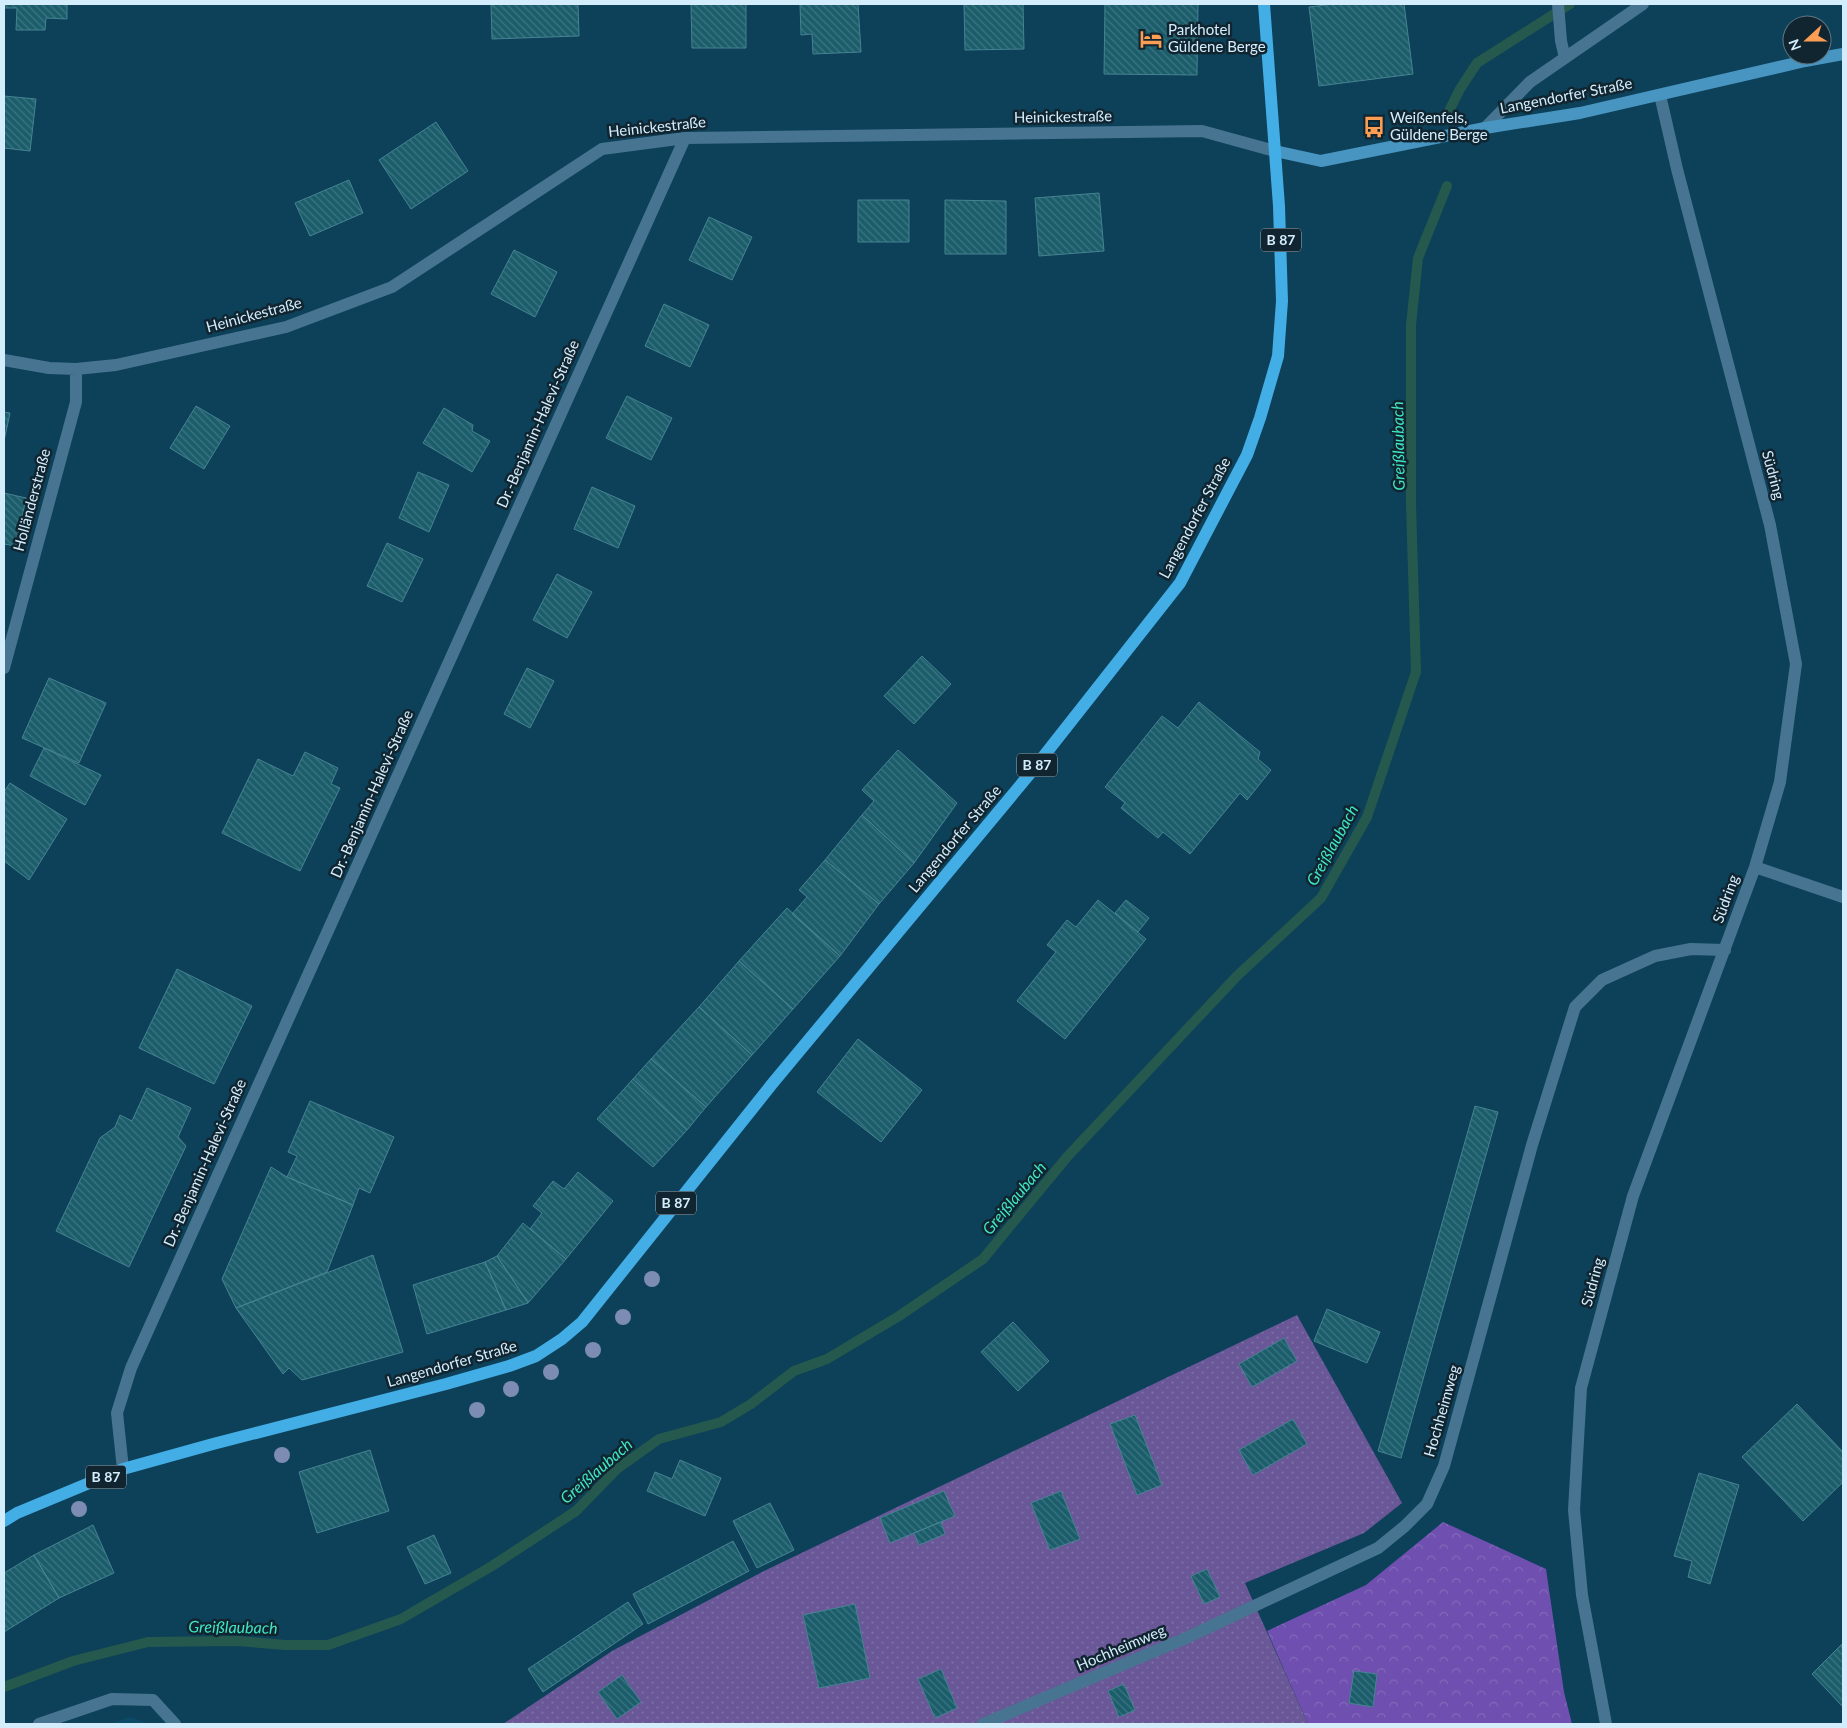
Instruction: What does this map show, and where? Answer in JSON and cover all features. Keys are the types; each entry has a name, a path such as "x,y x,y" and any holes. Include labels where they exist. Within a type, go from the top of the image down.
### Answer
{"main road":[{"name":"B 87","path":"1264,4 1275,151"},
{"name":"Langendorfer Straße","path":"4,1521 123,1469 509,1366 536,1356 562,1339 582,1322 772,1084 1028,776 1180,583 1247,455 1278,356 1282,320 1282,266 1275,151"}],"street":[{"path":"1558,4 1561,41 1565,58"},
{"path":"1485,128 1530,82 1643,4"},
{"name":"Langendorfer Straße","path":"1275,151 1322,161 1485,128 1580,113 1843,54"},
{"name":"Südring","path":"1606,1724 1582,1595 1574,1510 1581,1388 1633,1196 1755,867 1780,782 1796,664 1770,525 1677,169 1660,95"},
{"name":"Heinickestraße","path":"4,360 50,368 76,369 116,365 286,326 384,291 602,149 686,138 1202,132 1275,151"},
{"name":"Dr.-Benjamin-Halevi-Straße","path":"123,1469 117,1413 131,1368 686,138"},
{"name":"Holländerstraße","path":"4,668 76,402 76,369"},
{"name":"Südring","path":"1755,867 1843,897"},
{"name":"Hochheimweg","path":"983,1724 1186,1638 1378,1548 1405,1526 1427,1504 1444,1466 1532,1145 1575,1007 1602,980 1655,956 1691,949 1725,950"},
{"path":"38,1724 112,1699 153,1700 175,1724"}],"shaded area":[{"path":"1297,1315 1402,1503 1364,1533 1245,1583 1308,1724 503,1724 612,1651 764,1571"},
{"path":"130,1717 148,1724 109,1724"}],"green space":[{"path":"1443,1522 1546,1569 1564,1692 1572,1724 1308,1724 1267,1631 1366,1585"}],"building":[{"path":"4,4 67,4 67,19 46,18 45,30 16,30 17,8 4,8"},
{"path":"491,4 578,4 579,36 492,39"},
{"path":"691,4 746,4 746,48 692,48"},
{"path":"800,4 858,4 861,52 813,54 812,34 801,35"},
{"path":"964,4 1023,4 1024,49 965,50"},
{"name":"Parkhotel Güldene Berge","path":"1105,4 1198,4 1197,75 1104,74"},
{"path":"1334,4 1404,4 1413,74 1319,86 1309,7"},
{"path":"4,96 36,99 30,151 4,148"},
{"path":"436,122 468,171 411,209 379,160"},
{"path":"349,180 363,213 310,236 295,203"},
{"path":"1099,193 1104,251 1039,256 1035,198"},
{"path":"858,200 909,200 909,242 858,242"},
{"path":"945,200 1006,201 1006,254 945,254"},
{"path":"709,217 752,237 732,280 689,260"},
{"path":"514,250 557,272 535,317 491,294"},
{"path":"664,304 709,325 690,367 645,346"},
{"path":"627,396 672,418 651,460 606,438"},
{"path":"196,406 230,426 204,469 170,448"},
{"path":"444,408 473,425 472,431 490,441 472,472 423,443"},
{"path":"4,412 10,413 4,441"},
{"path":"418,472 449,485 429,532 399,518"},
{"path":"592,487 635,506 618,548 574,529"},
{"path":"4,493 26,498 16,546 4,544"},
{"path":"387,543 423,559 402,602 367,586"},
{"path":"557,574 592,592 567,638 533,620"},
{"path":"922,656 951,684 914,724 884,696"},
{"path":"527,668 554,681 530,728 504,714"},
{"path":"49,678 106,703 79,763 22,738"},
{"path":"1199,702 1260,752 1258,759 1271,770 1247,800 1240,793 1190,854 1163,832 1158,838 1121,808 1125,803 1105,787 1162,716 1178,728"},
{"path":"44,748 101,775 85,805 30,776"},
{"path":"898,750 957,803 914,863 862,815 874,801 862,790"},
{"path":"305,752 338,768 331,784 340,788 300,871 222,833 258,759 293,776"},
{"path":"10,783 67,819 29,880 4,861 4,792"},
{"path":"862,815 914,863 879,904 825,860"},
{"path":"825,860 879,904 840,956 792,914 807,897 799,890"},
{"path":"1098,900 1146,939 1065,1039 1017,1001 1056,952 1047,945 1067,920 1076,927"},
{"path":"1126,900 1149,918 1138,932 1115,913"},
{"path":"787,908 840,956 793,1009 739,961"},
{"path":"739,961 793,1009 752,1055 699,1007"},
{"path":"177,969 252,1006 214,1084 139,1048"},
{"path":"699,1007 752,1055 706,1107 651,1059"},
{"path":"858,1039 922,1090 881,1142 817,1092"},
{"path":"651,1059 706,1107 687,1130 633,1079"},
{"path":"633,1079 687,1130 653,1167 597,1119"},
{"path":"147,1088 191,1108 178,1137 186,1146 129,1267 56,1231 100,1138 115,1127 120,1115 132,1121"},
{"path":"310,1101 394,1137 370,1193 359,1188 353,1205 287,1177 297,1156 288,1152"},
{"path":"1475,1106 1498,1112 1401,1458 1378,1451"},
{"path":"271,1167 287,1177 353,1205 327,1272 236,1308 222,1279"},
{"path":"578,1172 613,1201 566,1259 530,1229 542,1213 533,1206 553,1181 564,1189"},
{"path":"523,1223 566,1259 528,1303 497,1256"},
{"path":"373,1255 403,1352 302,1380 289,1368 283,1374 236,1308"},
{"path":"497,1256 528,1303 506,1310 485,1262"},
{"path":"485,1262 506,1310 427,1334 413,1285"},
{"path":"1327,1309 1380,1332 1367,1363 1314,1341"},
{"path":"1013,1322 1049,1361 1018,1391 981,1352"},
{"path":"1284,1338 1297,1361 1252,1387 1239,1364"},
{"path":"1797,1404 1843,1452 1843,1482 1803,1521 1742,1457"},
{"path":"1135,1415 1162,1485 1137,1495 1110,1424"},
{"path":"1293,1419 1307,1444 1253,1475 1239,1450"},
{"path":"370,1450 389,1511 317,1533 299,1472"},
{"path":"680,1460 721,1478 705,1516 647,1491 655,1472 672,1479"},
{"path":"1699,1473 1739,1485 1710,1584 1688,1577 1692,1561 1674,1556"},
{"path":"944,1491 955,1516 890,1543 880,1518"},
{"path":"1061,1491 1080,1539 1050,1550 1031,1503"},
{"path":"770,1503 794,1550 757,1568 733,1521"},
{"path":"941,1522 945,1534 919,1545 914,1533"},
{"path":"93,1525 114,1573 59,1598 34,1555"},
{"path":"434,1535 451,1573 425,1584 407,1547"},
{"path":"733,1541 749,1571 648,1624 633,1594"},
{"path":"34,1555 59,1598 4,1632 4,1573"},
{"path":"1207,1569 1220,1597 1204,1604 1191,1576"},
{"path":"628,1602 643,1624 543,1692 528,1669"},
{"path":"855,1604 870,1678 819,1688 803,1615"},
{"path":"1843,1643 1843,1707 1812,1674"},
{"path":"941,1669 957,1708 935,1718 918,1679"},
{"path":"1354,1671 1377,1674 1373,1707 1349,1703"},
{"path":"622,1675 641,1702 617,1719 598,1692"},
{"path":"1124,1684 1135,1710 1119,1717 1108,1691"}],"waterway":[{"name":"Greißlaubach","path":"1449,111 1460,89 1477,63 1570,4"},
{"name":"Greißlaubach","path":"4,1687 73,1661 148,1642 238,1641 285,1645 328,1645 401,1619 492,1566 576,1511 617,1469 659,1439 721,1422 751,1404 794,1371 827,1359 899,1316 983,1259 1067,1157 1237,976 1321,898 1367,817 1416,672 1411,503 1411,325 1418,258 1447,186"}],"place":[{"name":"Parkhotel Güldene Berge","path":"1151,39"},
{"name":"Weißenfels, Güldene Berge","path":"1374,127"}]}
